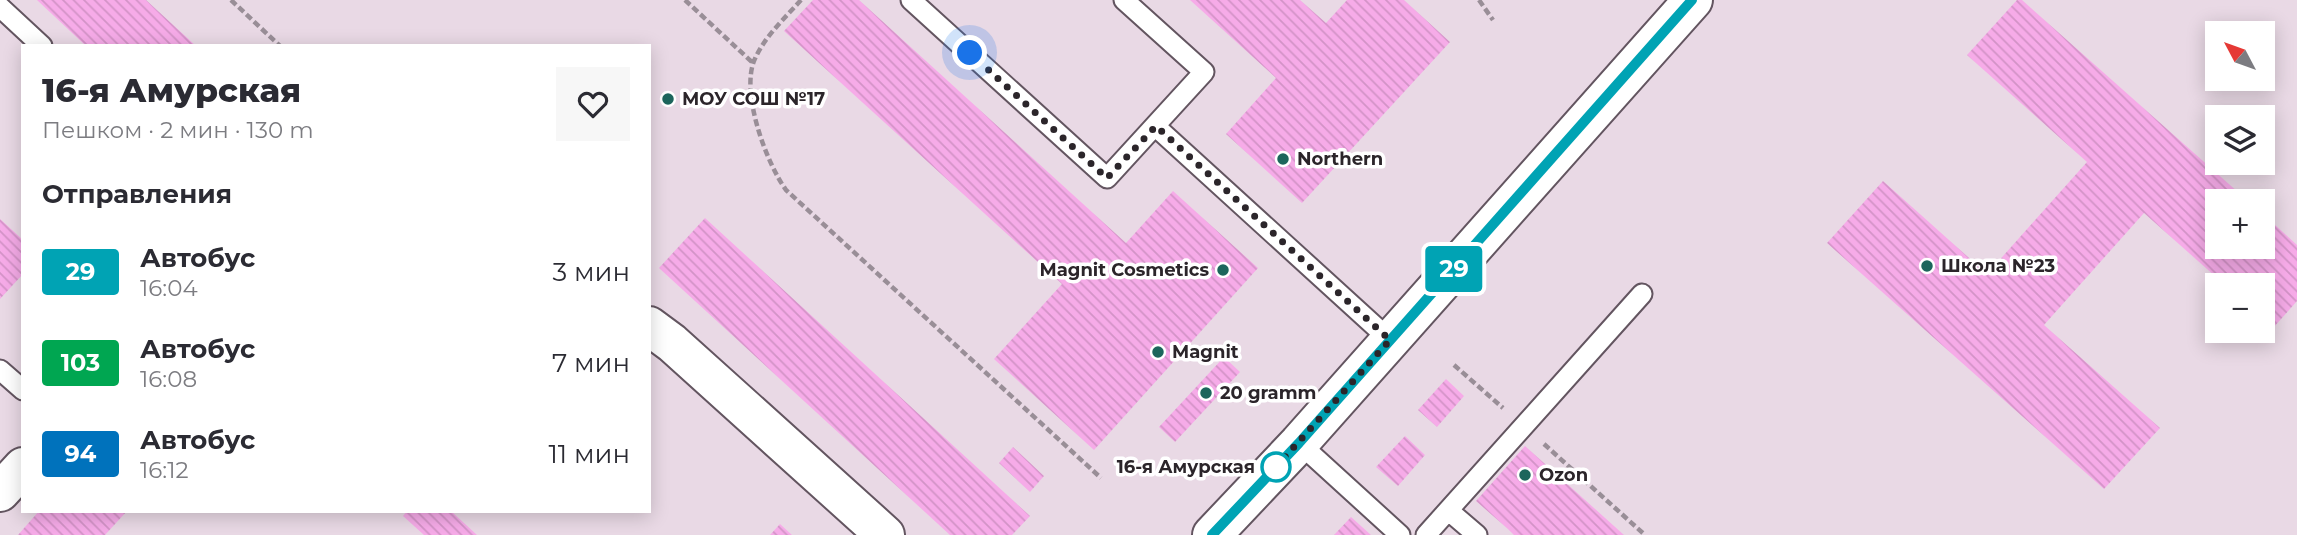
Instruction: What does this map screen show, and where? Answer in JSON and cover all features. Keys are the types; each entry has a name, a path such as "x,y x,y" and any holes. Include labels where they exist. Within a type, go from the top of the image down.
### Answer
{"main road":[{"path":"1212,535 1299,443 1693,0"},
{"path":"651,328 671,343 873,531"},
{"path":"0,492 21,469"}],"lane":[{"path":"911,0 1107,178 1204,72 1124,0"},
{"path":"0,7 40,44"},
{"path":"1156,126 1390,340"},
{"path":"1426,535 1642,294"},
{"path":"0,370 21,388"},
{"path":"1299,443 1401,535"},
{"path":"1449,510 1477,535"}],"path":[{"path":"231,0 277,44"},
{"path":"685,0 753,63"},
{"path":"801,0 761,47 753,63 750,86 752,104 775,174 786,190 1101,478"},
{"path":"1479,0 1493,20"},
{"path":"1454,365 1646,535"}],"building":[{"path":"37,0 146,0 194,44 84,44"},
{"path":"813,0 859,0 1126,243 1173,191 1258,268 1094,450 994,359 1062,284 784,31"},
{"path":"1190,0 1300,0 1326,23 1347,0 1404,0 1450,42 1302,203 1226,134 1276,78"},
{"path":"2017,0 2022,0 2205,163 2205,175 2219,175 2235,189 2205,189 2205,259 2275,259 2275,225 2297,245 2297,301 2275,326 2275,273 2212,273 2144,213 2044,325 2160,428 2104,489 1827,243 1883,181 1987,274 2087,162 1967,55"},
{"path":"705,218 1030,516 1012,535 950,535 659,268"},
{"path":"0,219 21,238 21,276 0,299"},
{"path":"1224,357 1240,372 1175,442 1159,427"},
{"path":"1446,379 1464,396 1437,427 1418,410"},
{"path":"1405,436 1425,455 1398,486 1376,467"},
{"path":"1525,446 1624,535 1514,535 1476,501"},
{"path":"1013,447 1044,476 1030,492 999,463"},
{"path":"37,513 125,513 105,535 18,535"},
{"path":"405,513 453,513 477,535 424,535 403,516"},
{"path":"1351,517 1371,535 1334,535"},
{"path":"780,524 792,535 770,535"}],"bus line":[{"name":"29","path":"1212,535 1299,443 1692,0"}],"place":[{"name":"МОУ СОШ №17","path":"668,99"},
{"name":"Northern","path":"1283,159"},
{"name":"Школа №23","path":"1927,266"},
{"name":"Magnit Cosmetics","path":"1223,270"},
{"name":"Magnit","path":"1158,352"},
{"name":"20 gramm","path":"1206,393"},
{"name":"16-я Амурская","path":"1276,467"},
{"name":"Ozon","path":"1525,475"}],"route":[{"path":"970,53 1107,178 1156,126 1390,340 1276,467"}]}
